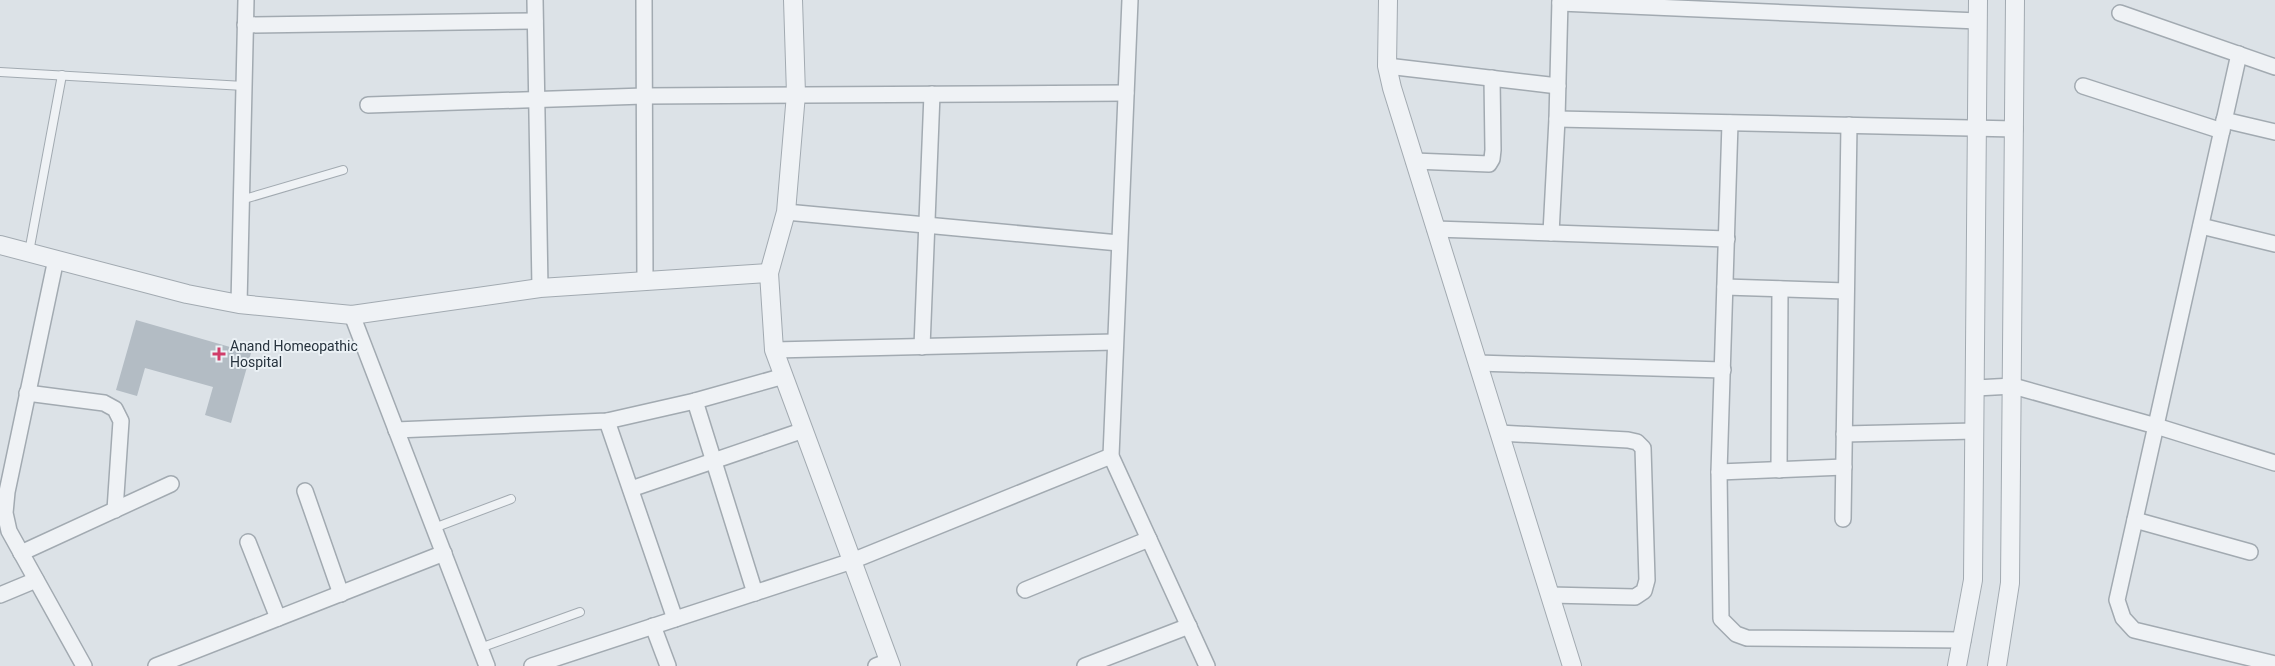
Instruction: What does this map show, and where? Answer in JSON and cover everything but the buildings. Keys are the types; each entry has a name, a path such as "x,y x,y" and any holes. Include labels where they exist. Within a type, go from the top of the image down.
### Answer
{"street":[{"path":"239,304 246,0"},
{"path":"535,0 540,288"},
{"path":"644,0 645,282"},
{"path":"793,0 796,94 786,212 769,274 774,350 852,561 886,664"},
{"path":"1130,0 1110,456 1207,666"},
{"path":"1388,0 1387,66 1414,161 1572,666"},
{"path":"1958,666 1973,580 1978,0"},
{"path":"1997,666 2010,583 2016,0"},
{"path":"1551,233 1557,119 1560,2 1978,21"},
{"path":"2120,13 2275,67"},
{"path":"245,25 535,21"},
{"path":"2239,54 2117,600 2123,618 2134,630 2275,664"},
{"path":"1387,66 1558,86"},
{"path":"1414,161 1489,164 1492,159 1493,150 1492,78"},
{"path":"2083,86 2223,126 2275,132"},
{"path":"368,105 644,96 1126,93"},
{"path":"922,347 932,94"},
{"path":"1557,119 2015,129"},
{"path":"1730,123 1720,472 1721,619 1736,634 1747,638 1963,640"},
{"path":"1843,519 1849,125"},
{"path":"786,212 1119,243"},
{"path":"2201,226 2275,244"},
{"path":"1435,229 1727,239"},
{"path":"0,245 128,280 239,304 352,315 540,288 769,274"},
{"path":"56,259 2,512 9,531 84,666"},
{"path":"1725,287 1846,291"},
{"path":"1779,470 1780,289"},
{"path":"352,315 487,666"},
{"path":"774,350 1115,342"},
{"path":"1477,364 1722,370"},
{"path":"396,430 607,422 695,401 784,376"},
{"path":"1976,388 2013,386 2156,426 2275,463"},
{"path":"27,393 104,403 115,409 121,421 114,510"},
{"path":"695,401 755,593"},
{"path":"607,422 675,619"},
{"path":"631,490 712,460 804,430"},
{"path":"1844,434 1975,431"},
{"path":"1499,433 1628,440 1637,442 1643,448 1647,580 1644,591 1635,597 1550,595"},
{"path":"532,666 852,561 1110,456"},
{"path":"1720,472 1844,467"},
{"path":"21,553 171,484"},
{"path":"305,491 340,594"},
{"path":"2135,520 2250,552"},
{"path":"1025,590 1148,539"},
{"path":"248,542 278,618"},
{"path":"156,666 444,553"},
{"path":"0,595 36,580"},
{"path":"653,626 668,666"},
{"path":"1085,666 1189,626"}],"lane":[{"path":"0,72 244,86"},
{"path":"30,252 62,75"},
{"path":"241,200 343,170"},
{"path":"434,528 511,499"},
{"path":"480,648 580,612"}],"place":[{"name":"Anand Homeopathic Hospital","path":"219,354"}]}
